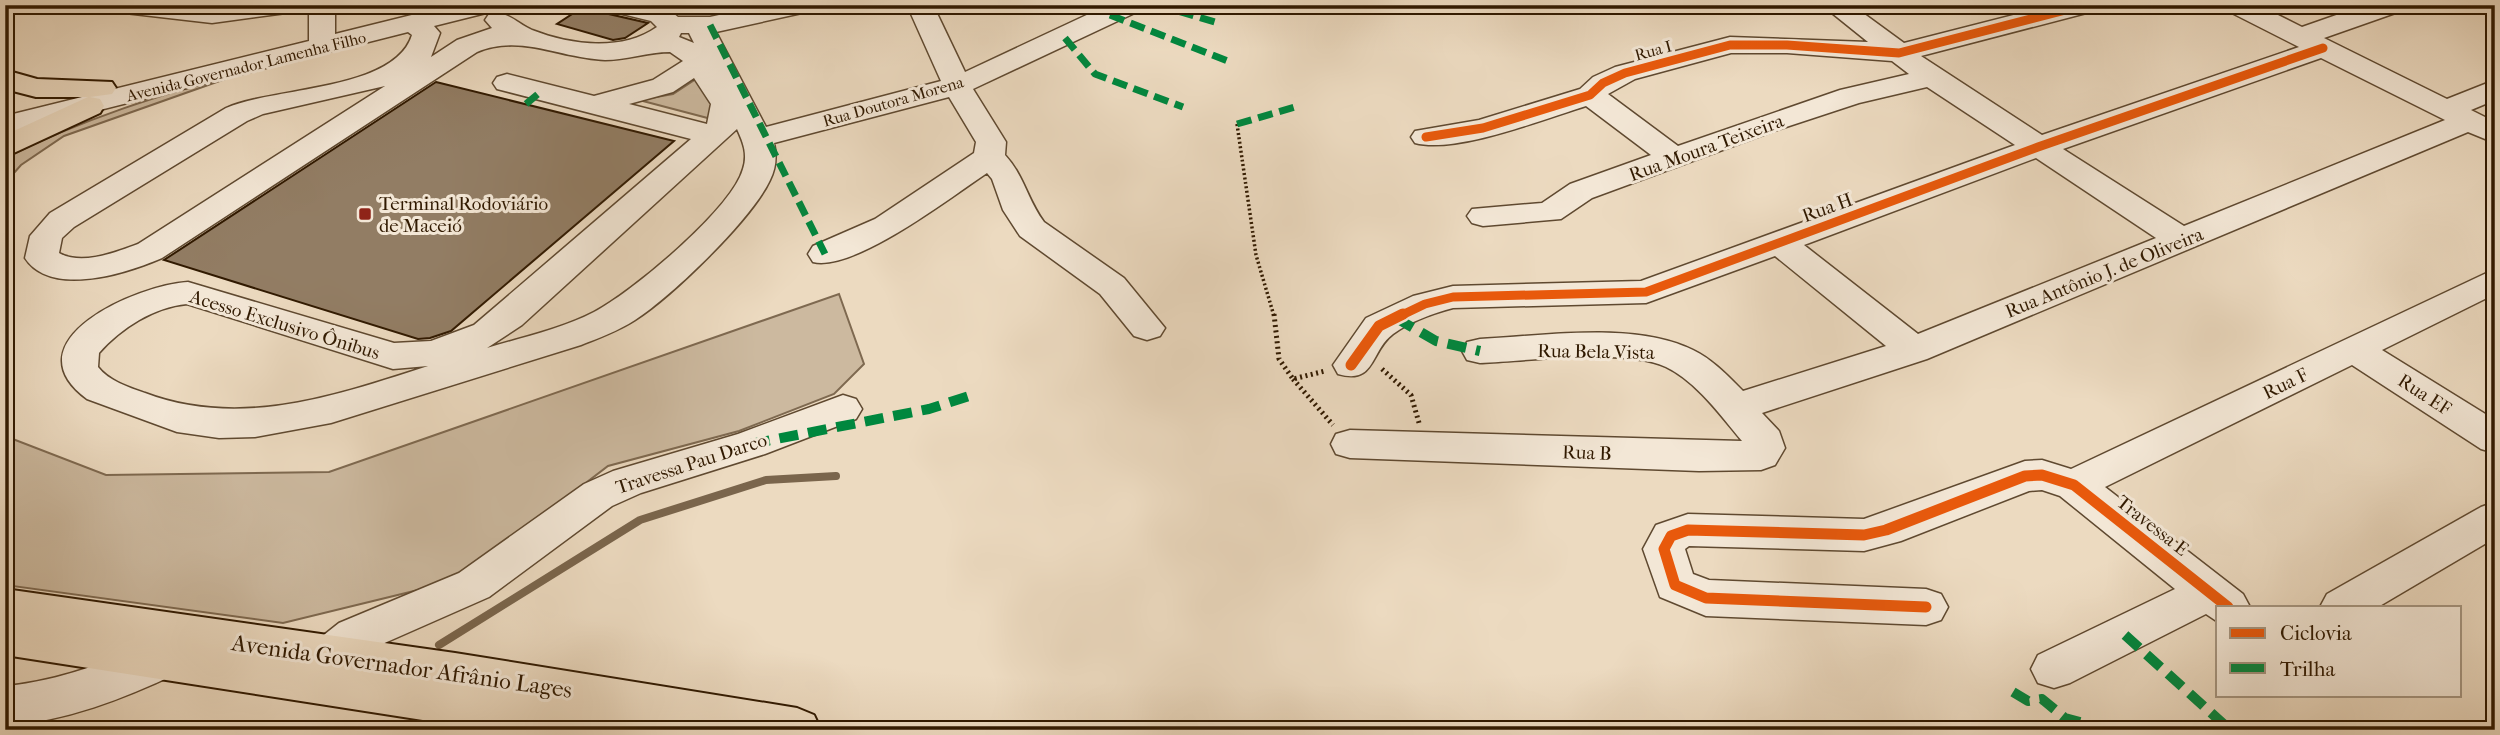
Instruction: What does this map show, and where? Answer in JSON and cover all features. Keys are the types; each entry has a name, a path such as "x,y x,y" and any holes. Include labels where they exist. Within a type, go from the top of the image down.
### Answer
{"main road":[{"path":"5,79 36,88 95,97"},
{"path":"5,147 95,97"},
{"name":"Avenida Governador Afrânio Lages","path":"5,608 734,717 797,730"},
{"name":"Avenida Governador Afrânio Lages","path":"5,636 610,730"}],"street":[{"path":"125,5 212,15 285,5"},
{"path":"321,38 322,5"},
{"path":"619,5 660,15 688,40 760,145 762,157 759,173"},
{"path":"485,12 563,46 605,52 688,40 802,5"},
{"path":"825,254 887,226 989,157 991,142 957,86 920,5"},
{"name":"Rua Doutora Morena","path":"767,136 957,86 1130,5"},
{"path":"1835,5 1932,77 2182,240"},
{"path":"1975,5 2007,27"},
{"path":"1899,53 2085,5"},
{"path":"2237,5 2470,122"},
{"name":"Rua H","path":"1357,359 1378,326 1424,304 1453,297 1621,295 1646,292 2312,43 2392,5"},
{"path":"485,12 462,37 382,86 150,251 91,267 52,266 42,258 41,244 48,232 62,220 224,121 256,107 382,86 474,42 485,12"},
{"name":"Avenida Governador Lamenha Filho","path":"5,125 95,97 321,38 485,12"},
{"name":"Avenida Governador Lamenha Filho","path":"5,115 485,12"},
{"path":"382,86 425,45 426,33 406,28"},
{"path":"595,104 663,86 688,40"},
{"name":"Acesso Exclusivo Ônibus","path":"688,40 726,104 724,125 510,317 487,334 460,345 411,356 383,354 188,293 173,293 140,303 94,333 81,348 77,364 85,381 104,394 180,419 240,425 331,407 559,338 620,313 647,294 730,213 759,173"},
{"name":"Rua I","path":"1426,137 1483,128 1590,95 1603,83 1625,73 1730,45 1787,45 1899,53"},
{"name":"Rua Moura Teixeira","path":"1483,216 1550,212 1581,191 1850,96 1932,77"},
{"path":"507,83 691,128 700,148 747,162 759,173"},
{"name":"Rua Antônio J. de Oliveira","path":"1734,408 1914,350 2470,122 2495,89"},
{"path":"1590,95 1675,158"},
{"path":"989,157 1007,176 1019,210 1032,229 1112,286 1147,328"},
{"path":"1780,243 1914,350"},
{"name":"Rua F","path":"2074,485 2495,280"},
{"name":"Acesso Exclusivo Ônibus","path":"536,291 534,297 537,305 563,318 586,320 620,313"},
{"name":"Rua Bela Vista","path":"1480,351 1612,348 1661,351 1681,359 1696,370 1734,408"},
{"name":"Rua EF","path":"2356,350 2495,439"},
{"name":"Rua B","path":"1350,444 1699,456 1761,455 1766,448 1765,441 1734,408"},
{"name":"Travessa Pau Darco","path":"331,655 355,636 474,585 598,495 627,482 751,444 843,409"},
{"path":"1926,607 1706,598 1680,589 1671,579 1664,550 1671,536 1688,530 1739,529 1864,535 1886,530 2025,476 2042,475 2074,485"},
{"name":"Travessa E","path":"2074,485 2219,600"},
{"path":"2344,606 2495,518"},
{"path":"2054,669 2219,600"},
{"path":"5,706 57,700 93,690 162,660"}],"path":[{"path":"1237,124 1256,255 1275,318 1279,359 1350,444"},
{"path":"1293,379 1357,359 1411,395 1425,445"}],"shaded area":[{"path":"245,72 64,136 21,165 5,183 5,158 34,144 123,109"},
{"path":"702,75 719,121 639,100 673,94"},
{"path":"839,294 864,364 834,394 739,431 608,466 459,580 283,623 5,585 5,436 106,475 329,472"}],"building":[{"path":"586,5 606,9 609,14 648,23 625,38 613,40 557,24"},
{"path":"436,82 674,141 451,331 430,338 418,339 164,260"}],"waterway":[{"path":"439,645 640,520 766,480 836,476"}],"marked path":[{"path":"1158,5 1218,23"},
{"path":"1110,15 1228,61"},
{"path":"710,25 825,254"},
{"path":"1065,38 1095,74 1183,107"},
{"path":"526,104 538,94"},
{"path":"1237,124 1295,107"},
{"path":"1396,318 1436,341 1480,351"},
{"path":"751,444 929,409 972,395"},
{"path":"2125,635 2230,730"},
{"path":"2013,692 2028,701 2042,699 2065,718 2087,724 2082,730"}],"cycle path":[{"path":"1426,137 1483,128 1590,95 1603,83 1625,73 1730,45 1787,45 1899,53 2085,5"},
{"path":"1351,365 1379,326 1425,304 1453,297 1621,295 1646,292 2038,147 2323,48"},
{"path":"1926,607 1706,598 1675,585 1664,549 1671,536 1688,530 1864,535 1886,530 2025,476 2042,475 2074,485 2227,606"}],"place":[{"name":"Terminal Rodoviário de Maceió","path":"365,214"}]}
